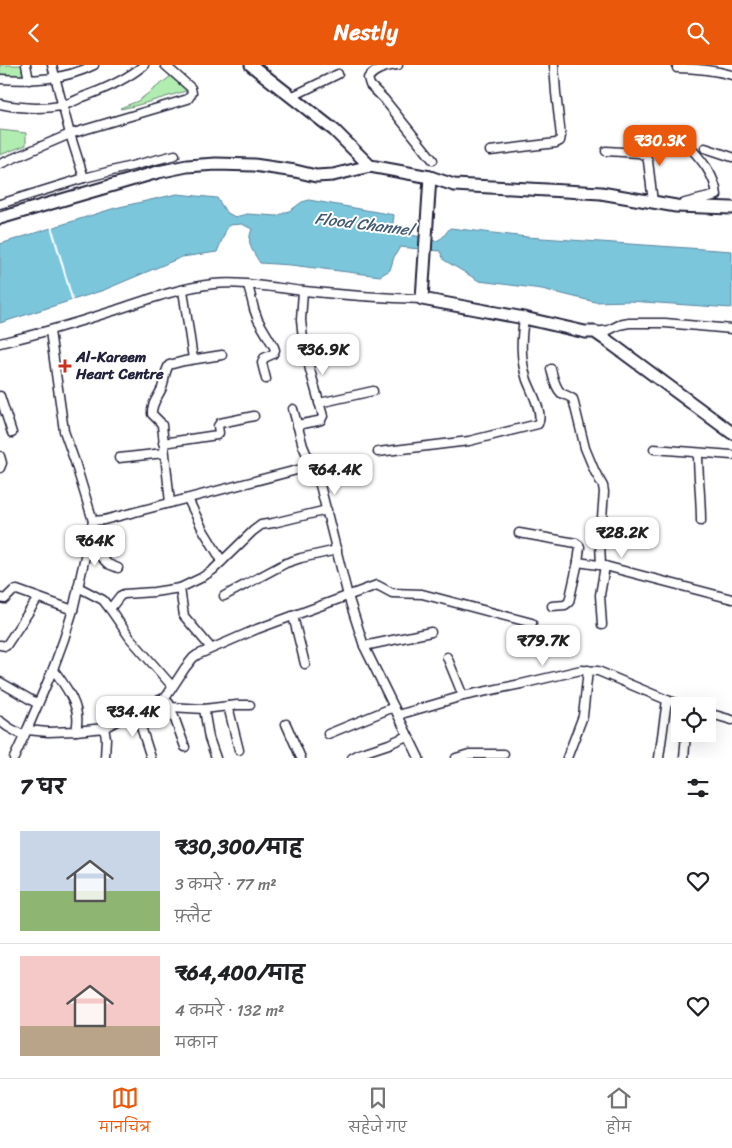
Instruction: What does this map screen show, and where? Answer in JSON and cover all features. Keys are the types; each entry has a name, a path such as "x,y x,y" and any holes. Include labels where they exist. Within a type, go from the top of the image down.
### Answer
{"main road":[{"path":"251,65 334,130 370,166 429,183 601,193 653,203 732,208"},
{"path":"0,217 187,166 216,164 254,165 316,176 333,175 370,166"},
{"path":"429,183 422,295 595,332 732,433"}],"street":[{"path":"26,65 28,80"},
{"path":"52,65 62,106 84,178"},
{"path":"0,79 55,79 80,68 94,65"},
{"path":"0,105 36,108 62,106 115,84 144,65"},
{"path":"0,164 70,134 188,99 192,93 191,88 165,65"},
{"path":"398,65 378,67 369,77 368,81 433,160"},
{"path":"490,151 560,141 554,65"},
{"path":"677,68 700,68 732,75"},
{"path":"291,97 338,73"},
{"path":"676,205 717,195 710,173 688,144"},
{"path":"705,148 732,157"},
{"path":"606,151 639,153 646,156 653,203"},
{"path":"0,204 84,178 175,155"},
{"path":"0,343 50,331 146,300 215,284 248,285 387,298 422,295"},
{"path":"248,285 258,320 274,345 275,350 274,354 264,358 262,363 266,379"},
{"path":"183,290 193,359"},
{"path":"298,425 321,420 323,417 303,339 301,320 303,291"},
{"path":"378,452 469,441 538,424 540,416 527,380 521,354 524,318"},
{"path":"595,332 609,330 629,323 665,323 732,329"},
{"path":"14,758 53,669 73,611 93,521 64,431 50,331"},
{"path":"170,503 162,425 152,414 153,406 162,389 165,373 169,365 222,355"},
{"path":"551,369 556,386 563,394 573,399 585,448 603,486 604,500 600,543 603,566 600,595 602,625"},
{"path":"320,403 373,391"},
{"path":"0,395 12,433"},
{"path":"293,409 303,446 318,479 348,595 364,646 419,758"},
{"path":"163,443 217,435 220,423 254,416"},
{"path":"654,449 732,455"},
{"path":"119,458 164,453"},
{"path":"698,453 701,521"},
{"path":"0,456 2,463 0,468"},
{"path":"93,521 104,520 297,470 313,469"},
{"path":"188,499 202,528 222,561"},
{"path":"110,609 120,596 124,594 180,588 202,578 261,525 327,510"},
{"path":"518,533 578,544 580,547 569,601 564,605 552,605"},
{"path":"88,544 108,564 118,568"},
{"path":"224,596 286,563 337,550"},
{"path":"578,561 732,599"},
{"path":"0,721 8,727 26,733 104,728 166,697 193,659 211,649 257,629 379,585 392,593 417,593 431,596 532,623"},
{"path":"78,587 98,596 102,600 125,631 172,686"},
{"path":"180,588 184,615 211,649"},
{"path":"0,598 5,599 13,591 17,590 73,611"},
{"path":"0,645 6,645 38,598"},
{"path":"293,616 306,664"},
{"path":"364,646 431,632"},
{"path":"447,657 463,696"},
{"path":"53,669 65,685 75,706 78,715 76,731"},
{"path":"398,715 463,696 581,670 598,671 610,675 671,701"},
{"path":"567,758 582,716 588,670"},
{"path":"0,682 38,704"},
{"path":"166,697 185,747"},
{"path":"659,758 668,700"},
{"path":"170,707 204,709 250,705"},
{"path":"228,706 239,750"},
{"path":"328,734 394,707"},
{"path":"204,709 209,738 216,758"},
{"path":"136,711 151,758"},
{"path":"716,715 732,720"},
{"path":"286,723 301,758"},
{"path":"104,728 106,738 105,758"},
{"path":"352,758 408,736"},
{"path":"684,758 685,742"},
{"path":"456,758 469,753 504,753"}],"green space":[{"path":"0,65 23,65 25,77 6,77 0,75"},
{"path":"171,76 186,88 186,91 138,105 120,108 138,101"},
{"path":"0,130 26,133 26,145 0,155"}],"water":[{"name":"Flood Channel","path":"177,194 217,198 226,212 235,217 247,214 277,216 309,200 394,215 392,230 436,241 442,238 450,228 527,237 732,251 732,308 629,301 595,302 542,289 479,281 444,260 440,251 400,247 394,257 390,270 380,276 260,263 250,243 252,229 242,224 229,225 217,252 182,257 104,290 0,323 0,244 115,208"}],"pier":[{"path":"52,225 74,302 72,302 50,226"}],"place":[{"name":"Al-Kareem Heart Centre","path":"65,366"}]}
